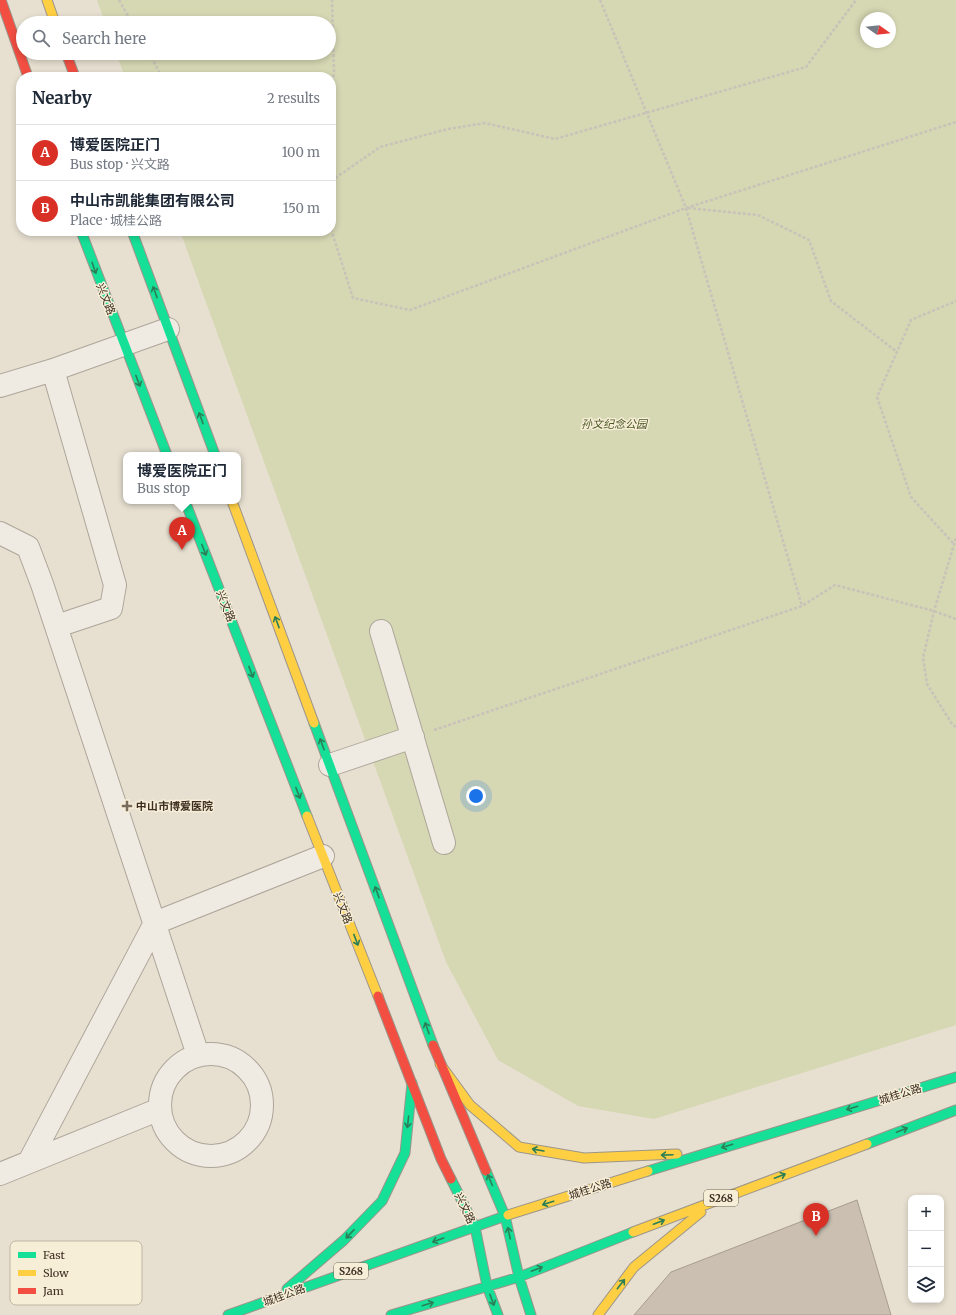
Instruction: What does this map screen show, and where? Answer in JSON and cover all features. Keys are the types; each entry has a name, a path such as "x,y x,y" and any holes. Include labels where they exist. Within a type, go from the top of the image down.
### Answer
{"main road":[{"path":"1,0 16,43"},
{"path":"47,0 53,16"},
{"path":"22,60 26,72"},
{"path":"69,60 73,72"},
{"name":"兴文路","path":"83,236 166,452"},
{"path":"134,236 214,452"},
{"name":"兴文路","path":"186,504 441,1158 475,1227 487,1286 498,1315"},
{"path":"233,504 440,1064 505,1216 519,1277 531,1315"},
{"path":"440,1064 470,1105 518,1147 584,1158 706,1153"},
{"name":"城桂公路","path":"228,1315 505,1216 956,1077"},
{"path":"275,1298 344,1240 382,1200 405,1153 412,1083"},
{"name":"S268","path":"390,1315 519,1277 716,1200 956,1110"},
{"path":"598,1315 634,1267 716,1200"}],"street":[{"path":"0,386 53,370 168,329"},
{"path":"53,370 115,585 110,608 57,626"},
{"path":"0,533 28,547 57,626 198,1055"},
{"path":"381,631 444,843"},
{"path":"330,765 412,737"},
{"path":"29,1162 155,923 323,856"},
{"path":"216,1053 233,1058 247,1067 257,1080 262,1095 262,1112 258,1127 248,1141 236,1150 220,1156 204,1156 189,1152 174,1141 164,1126 160,1109 162,1091 169,1075 182,1062 198,1055 216,1053"},
{"path":"0,1174 160,1109"}],"path":[{"path":"119,0 128,16"},
{"path":"332,0 332,16"},
{"path":"600,0 686,208 802,606"},
{"path":"336,178 380,147 448,130 485,123 555,139 806,67 856,0"},
{"path":"153,60 159,72"},
{"path":"334,60 334,72"},
{"path":"333,236 353,298 410,310 686,208 956,122"},
{"path":"686,208 758,215 809,240 831,301 897,352"},
{"path":"954,542 911,497 877,396 911,320 956,301"},
{"path":"956,538 934,611 923,658 927,684 952,724 956,727"},
{"path":"412,737 802,606 835,586 934,611 956,619"}],"green space":[{"name":"孙文纪念公园","path":"97,0 956,0 956,1025 654,1119 578,1106 498,1060 446,962 182,236 336,236 336,72 123,72 119,60 336,60 336,16 103,16"}],"building":[{"path":"857,1200 891,1315 634,1315 671,1272"}],"traffic: fast":[{"path":"83,236 166,452"},
{"path":"134,236 214,452"},
{"path":"186,504 307,816"},
{"path":"314,723 433,1045"},
{"path":"648,1171 956,1077"},
{"path":"287,1289 344,1240 382,1201 405,1153 412,1083"},
{"path":"867,1144 956,1110"},
{"path":"486,1171 505,1216 519,1277 531,1315"},
{"path":"451,1179 475,1227 487,1286 498,1315"},
{"path":"228,1315 508,1215"},
{"path":"391,1315 519,1277 633,1232"}],"traffic: slow":[{"path":"47,0 53,16"},
{"path":"233,504 314,723"},
{"path":"307,816 378,996"},
{"path":"440,1064 470,1105 519,1147 584,1158 677,1154"},
{"path":"633,1232 867,1144"},
{"path":"508,1215 648,1171"},
{"path":"598,1315 634,1267 701,1212"}],"traffic: jam":[{"path":"1,0 16,43"},
{"path":"22,60 26,72"},
{"path":"69,60 73,72"},
{"path":"378,996 441,1159 451,1179"},
{"path":"433,1045 486,1171"}],"place":[{"name":"博爱医院正门","path":"182,550"},
{"name":"中山市博爱医院","path":"127,806"},
{"name":"中山市凯能集团有限公司","path":"816,1236"}]}
